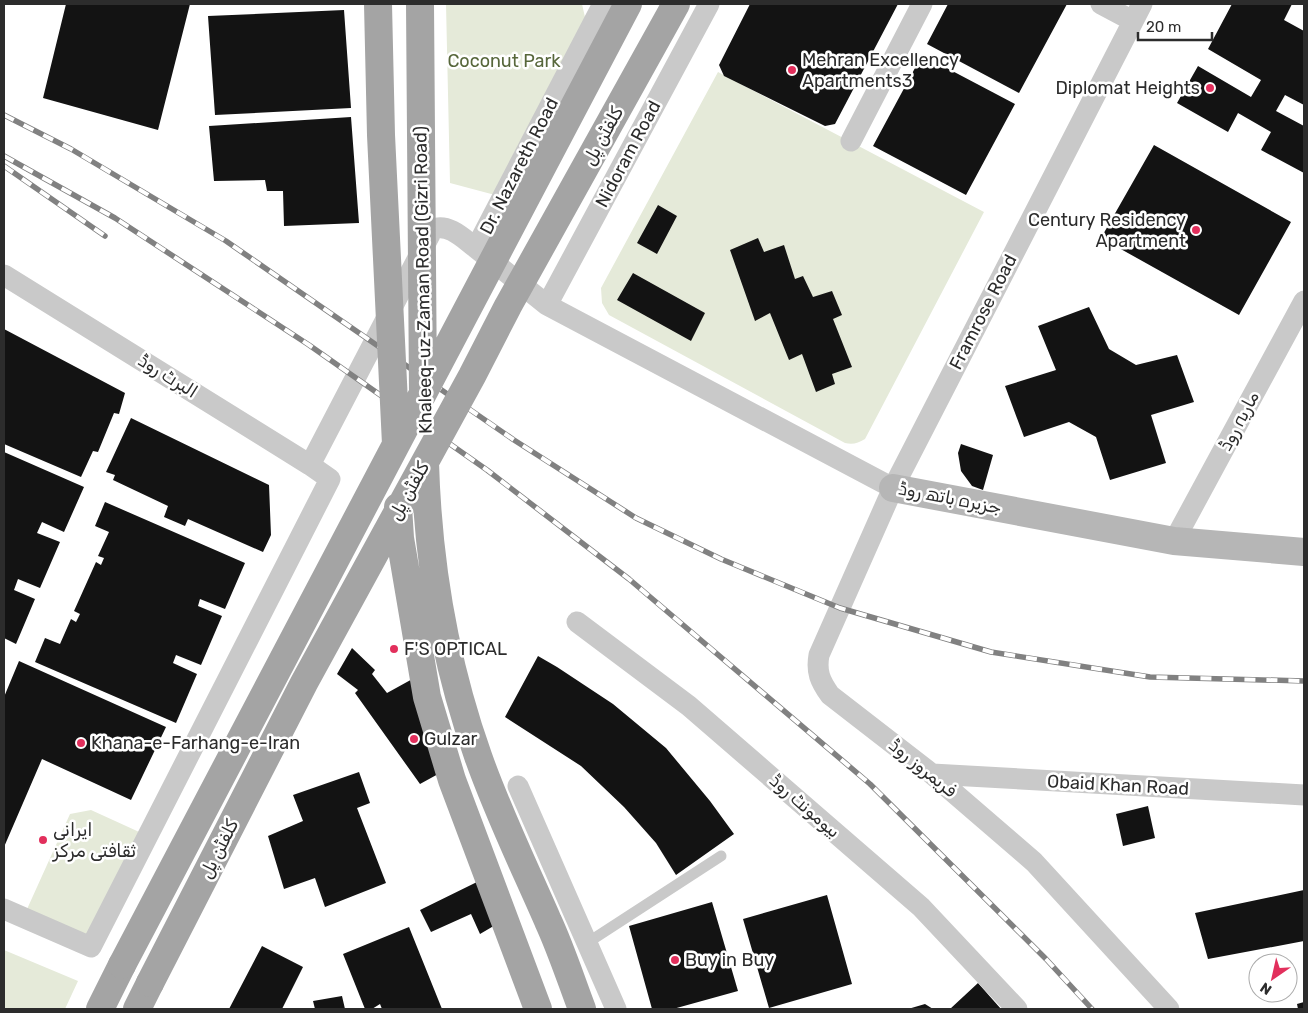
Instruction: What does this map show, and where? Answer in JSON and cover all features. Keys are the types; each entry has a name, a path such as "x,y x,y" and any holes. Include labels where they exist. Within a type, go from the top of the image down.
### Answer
{"main road":[{"name":"Khaleeq-uz-Zaman Road (Gizri Road)","path":"378,4 381,135 400,538 426,697 452,780 538,1009"},
{"name":"Khaleeq-uz-Zaman Road (Gizri Road)","path":"420,4 422,347 427,508 433,568 455,682 478,757 522,864 549,922 582,1009"},
{"name":"کلفٹن پل","path":"100,1009 628,4"},
{"name":"کلفٹن پل","path":"143,1000 304,683 472,376 508,306 676,4"}],"street":[{"name":"Dr. Nazareth Road","path":"547,305 476,248 603,4"},
{"name":"Nidoram Road","path":"547,305 709,4"},
{"path":"851,141 922,4"},
{"path":"1101,4 1137,12"},
{"name":"Framrose Road","path":"893,488 1137,12"},
{"path":"310,465 433,229 440,226 449,229 476,248"},
{"name":"البرٹ روڈ","path":"4,275 330,479 92,947 4,909"},
{"name":"ماریہ روڈ","path":"1174,541 1304,301"},
{"name":"جزیرہ باتھ روڈ","path":"547,305 893,488 1174,541 1304,552"},
{"name":"فریمروز روڈ","path":"893,488 819,655 817,667 820,681 830,694 932,774 1034,862 1169,1009"},
{"name":"بیومونٹ روڈ","path":"577,622 689,706 914,901 1017,1009"},
{"name":"Obaid Khan Road","path":"932,774 1304,795"},
{"path":"518,786 616,1009"}],"lane":[{"path":"587,943 721,856"}],"green space":[{"name":"Coconut Park","path":"446,4 582,4 587,26 495,195 450,183"},
{"path":"718,72 984,212 865,439 858,443 845,443 609,315 602,303 601,288"},
{"path":"91,810 148,836 92,947 23,918 70,814"},
{"path":"4,950 78,981 65,1009 4,1009"}],"building":[{"path":"66,4 190,4 158,130 43,98"},
{"name":"Mehran Excellency Apartments3","path":"750,4 898,4 835,124 825,126 724,76 719,65"},
{"path":"948,4 1067,4 1019,93 927,44"},
{"name":"Diplomat Heights","path":"1232,4 1292,4 1284,20 1304,31 1304,105 1285,95 1276,111 1304,126 1304,173 1261,150 1271,132 1238,113 1228,132 1177,103 1198,66 1251,97 1261,80 1208,49"},
{"path":"344,10 351,108 215,115 208,16"},
{"path":"922,55 1015,104 966,195 873,146"},
{"path":"351,117 359,223 284,226 283,191 267,191 265,180 214,181 209,126"},
{"name":"Century Residency Apartment","path":"1154,145 1291,222 1239,315 1101,238"},
{"path":"658,205 677,216 657,254 637,243"},
{"path":"758,238 764,252 784,245 795,279 803,276 813,297 832,291 842,315 833,319 852,367 832,374 835,384 816,392 802,354 789,360 770,313 755,321 730,250"},
{"path":"633,273 705,313 691,341 617,300"},
{"path":"1089,307 1109,349 1136,365 1177,355 1194,402 1151,415 1166,463 1110,480 1096,437 1069,422 1024,437 1005,386 1056,370 1038,326"},
{"path":"4,329 125,393 119,414 114,413 98,452 93,451 81,477 4,444"},
{"path":"131,418 269,485 271,535 263,552 188,519 185,526 164,517 168,506 113,480 115,475 106,472"},
{"path":"961,444 993,455 983,490 972,486 961,471 958,453"},
{"path":"4,452 84,487 64,532 42,522 37,533 60,542 40,588 18,579 14,590 35,599 16,644 4,638"},
{"path":"105,502 245,563 225,609 200,599 198,606 222,616 201,665 176,655 173,663 197,674 176,723 35,662 45,638 60,644 71,619 76,622 80,614 74,611 96,562 101,565 104,558 98,556 109,532 95,526"},
{"path":"352,648 375,670 372,674 387,693 416,677 440,773 420,784 355,693 358,690 337,674"},
{"path":"538,656 613,704 666,748 710,801 734,834 676,875 656,843 624,807 581,766 505,717"},
{"name":"Khana-e-Farhang-e-Iran","path":"19,661 166,727 131,800 42,759 4,847 4,697"},
{"path":"359,772 370,803 357,808 386,883 325,907 315,878 284,889 268,836 303,821 293,795"},
{"path":"1148,806 1155,838 1123,846 1116,814"},
{"path":"479,881 497,924 480,934 471,914 431,932 420,910"},
{"path":"1304,890 1304,941 1208,959 1195,913"},
{"path":"827,895 852,984 769,1008 743,919"},
{"path":"712,902 738,991 673,1009 652,1009 629,926"},
{"path":"409,927 442,1009 382,1009 380,1004 372,1009 365,1009 343,954"},
{"path":"262,946 303,967 282,1009 229,1009"},
{"path":"978,983 1001,1009 950,1009"},
{"path":"342,996 345,1009 315,1009 313,1001"},
{"path":"1304,1002 1304,1009 1298,1009 1297,1004"},
{"path":"925,1004 933,1009 908,1009"}],"railway":[{"path":"4,115 71,149 226,241 514,440 636,518 721,559 840,608 991,652 1150,677 1304,681"},
{"path":"4,156 115,218 309,345 487,470 629,579 870,784 1046,959 1092,1009"},
{"path":"4,166 105,236"}],"place":[{"name":"Mehran Excellency Apartments3","path":"792,70"},
{"name":"Diplomat Heights","path":"1210,88"},
{"name":"Century Residency Apartment","path":"1196,230"},
{"name":"F'S OPTICAL","path":"394,649"},
{"name":"Gulzar","path":"414,739"},
{"name":"Khana-e-Farhang-e-Iran","path":"81,743"},
{"name":"ایرانی ثقافتی مرکز","path":"43,840"},
{"name":"Buy in Buy","path":"675,960"}]}
